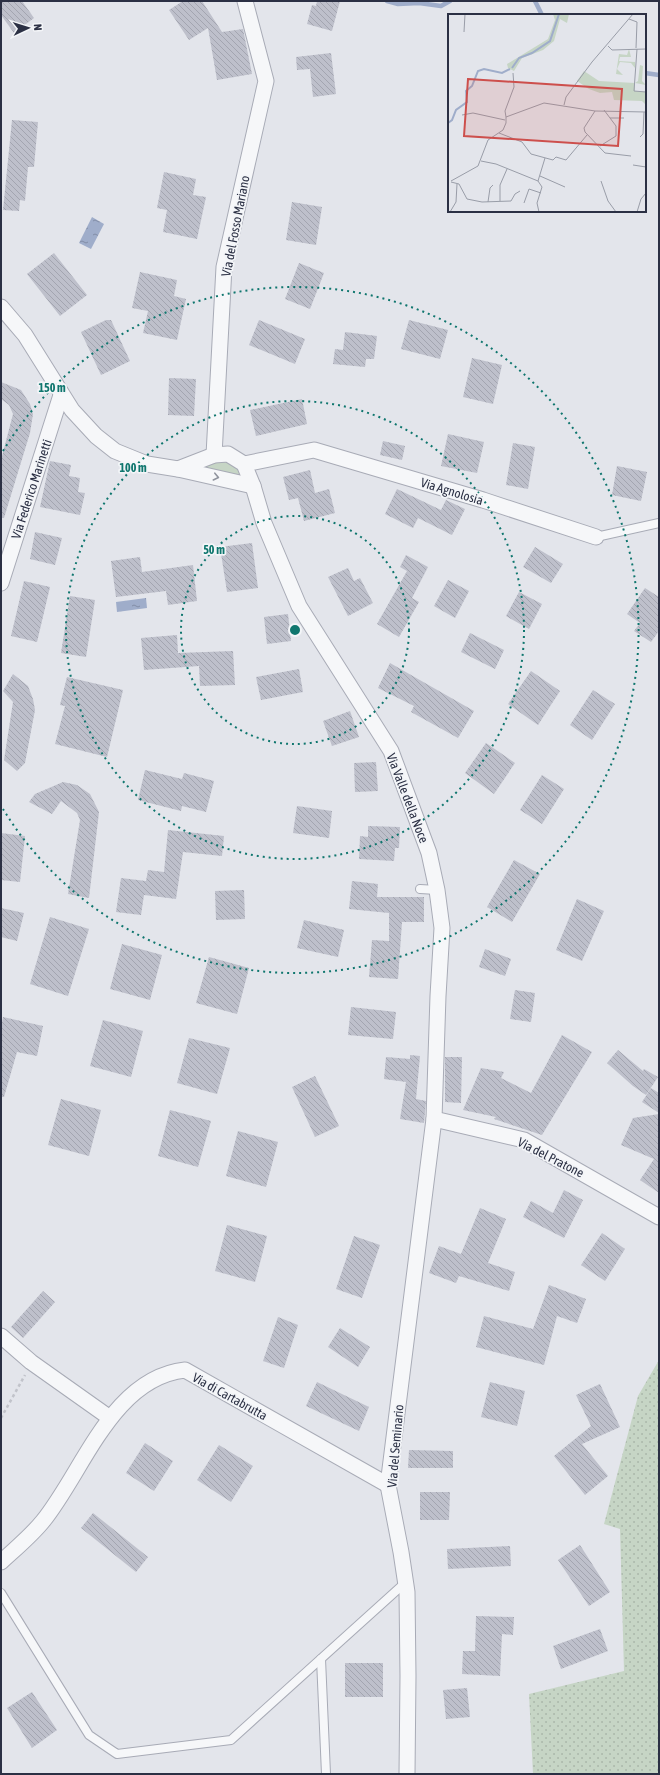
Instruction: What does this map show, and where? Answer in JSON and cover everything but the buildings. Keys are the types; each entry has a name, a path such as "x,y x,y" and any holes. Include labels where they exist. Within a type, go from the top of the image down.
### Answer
{"street":[{"name":"Via del Fosso Mariano","path":"214,455 224,267 266,81 245,1"},
{"path":"1,307 25,335 61,395 83,423 100,440 115,450 140,462 253,486"},
{"name":"Via Federico Marinetti","path":"1,582 61,395"},
{"name":"Via Agnolosia","path":"244,464 314,450 483,500 596,537"},
{"path":"178,469 214,455 228,454 244,464"},
{"name":"Via Valle della Noce","path":"244,464 253,486 264,523 299,606 391,751 428,853 438,890 442,928 434,1119"},
{"name":"Via del Pratone","path":"434,1119 524,1140 659,1217"},
{"name":"Via del Seminario","path":"407,1774 408,1624 406,1582 388,1485 434,1119"},
{"path":"1,1336 31,1362 110,1418"},
{"name":"Via di Cartabrutta","path":"1,1562 43,1521 110,1418 142,1386 169,1372 185,1370 388,1485"}],"lane":[{"name":"Via Agnolosia","path":"596,537 659,523"},
{"path":"420,889 438,890"},
{"path":"1,1593 89,1735 117,1754 231,1740 406,1582"},
{"path":"320,1659 326,1774"}],"path":[{"path":"1,1418 10,1404 31,1362"}],"green space":[{"path":"218,460 229,461 242,470 244,480 195,467"},
{"path":"659,1360 659,1774 533,1774 529,1694 624,1671 620,1529 604,1524 638,1396"}],"water":[{"path":"92,217 104,224 91,249 79,243"},
{"path":"146,598 147,608 117,612 116,602"}],"waterway":[{"path":"387,1 398,4 419,3 441,6 450,1"},
{"path":"535,1 542,14"},
{"path":"646,73 659,75"}]}
